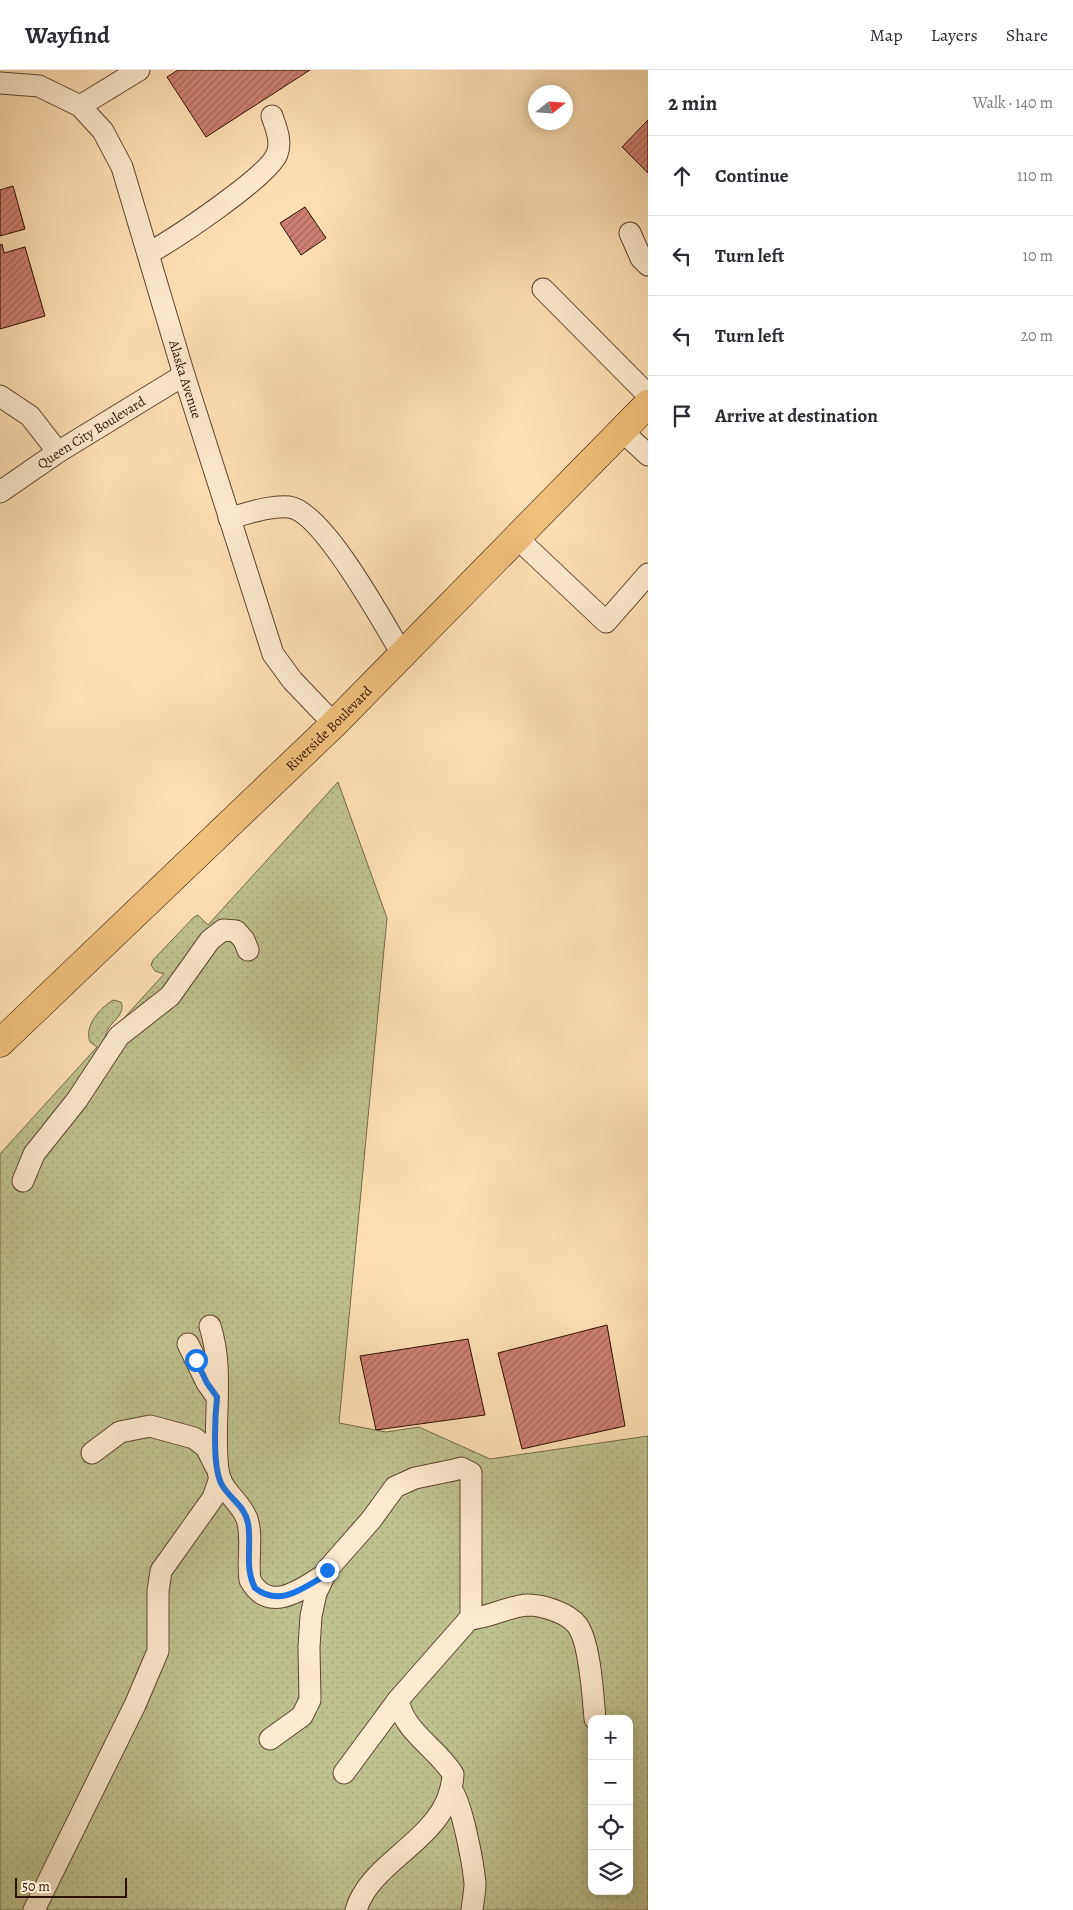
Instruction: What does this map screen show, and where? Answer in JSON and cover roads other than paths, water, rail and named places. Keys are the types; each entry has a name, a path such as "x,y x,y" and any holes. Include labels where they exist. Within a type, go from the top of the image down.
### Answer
{"main road":[{"name":"Riverside Boulevard","path":"0,1043 334,724 648,404"}],"street":[{"path":"80,106 139,70"},
{"name":"Alaska Avenue","path":"0,83 39,86 80,106 103,131 122,167 184,375 272,654 292,680 334,724"},
{"path":"149,253 260,176 277,155 280,142 272,116"},
{"path":"630,233 641,258 648,265"},
{"path":"543,289 648,395"},
{"name":"Queen City Boulevard","path":"0,492 58,452 184,375"},
{"path":"0,396 30,416 58,452"},
{"path":"621,430 648,455"},
{"path":"229,518 267,509 291,507 315,522 341,555 402,654"},
{"path":"516,537 606,622 648,574"},
{"path":"23,1181 34,1154 78,1100 119,1036 170,996 210,940 223,930 236,931 244,940 248,950"},
{"path":"34,1910 135,1705 158,1651 158,1592 161,1571 210,1504 219,1475 215,1422 219,1361 210,1326"},
{"path":"188,1344 207,1383 217,1397"},
{"path":"92,1453 120,1432 150,1426 194,1438 206,1447 222,1485 238,1503 248,1521 248,1567 255,1588 269,1596 285,1597 324,1576"},
{"path":"270,1739 302,1716 310,1700 309,1647 311,1616 316,1593 324,1576 371,1520 395,1487 415,1478 461,1468 471,1473 469,1620"},
{"path":"344,1773 398,1700 469,1620 514,1607 540,1606 569,1618 578,1626 585,1646 594,1715"},
{"path":"356,1910 363,1890 421,1837 444,1805 451,1789 453,1774 438,1754 403,1718 398,1700"},
{"path":"451,1789 456,1796 462,1818 475,1884 472,1910"}]}
